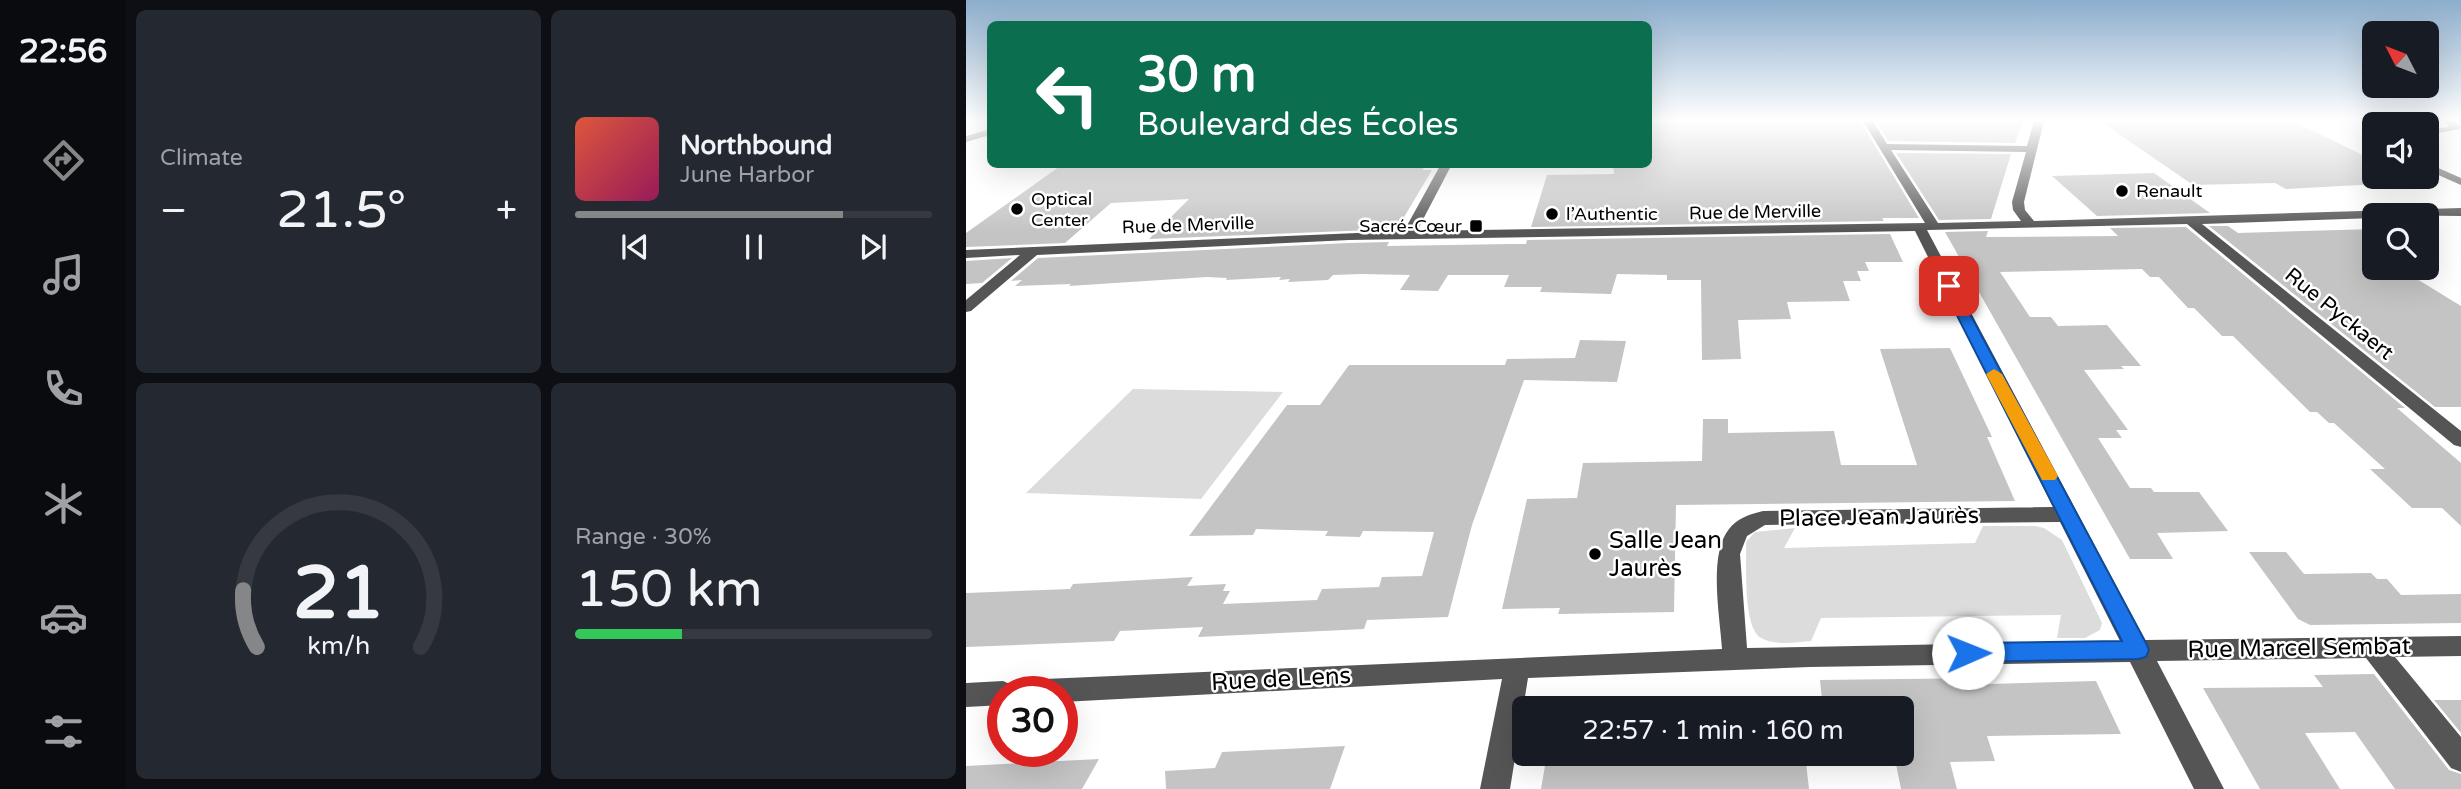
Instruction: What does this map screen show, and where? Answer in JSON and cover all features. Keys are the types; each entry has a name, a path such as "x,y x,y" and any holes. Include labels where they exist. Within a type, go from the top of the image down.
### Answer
{"street":[{"path":"1891,158 2209,789"},
{"path":"2029,158 2018,202 2019,210 2030,225"},
{"path":"1408,235 1445,168"},
{"path":"2439,172 2461,182"},
{"name":"Rue de Merville","path":"966,254 1408,235 2030,225 2461,212"},
{"name":"Rue Pyckaert","path":"2191,221 2461,441"},
{"path":"966,308 1036,249"},
{"name":"Place Jean Jaurès","path":"1735,659 1729,554 1735,536 1751,522 1763,518 2069,514"},
{"name":"Rue Marcel Sembat","path":"2138,650 2461,646"},
{"path":"2372,647 2461,759"},
{"path":"1495,789 1517,667 2138,650"},
{"name":"Rue de Lens","path":"1078,689 1517,667"},
{"path":"966,695 987,694"}],"shaded area":[{"path":"1133,389 1283,392 1201,499 1026,493"},
{"path":"1983,526 2035,526 2044,528 2062,540 2102,623 2100,630 2085,638 2057,638 2061,615 1821,618 1811,641 1792,643 1767,640 1755,632 1748,609 1746,542 1755,532 1795,528 1784,548 1975,543"}],"building":[{"path":"1652,158 1882,158 1919,218 1882,218 1884,221 1531,227 1547,175 1614,174 1613,168 1652,168"},
{"path":"1899,158 2010,158 1991,219 1939,220"},
{"path":"2154,158 2362,158 2362,185 2286,189 2275,183 2193,185"},
{"path":"1057,168 1432,170 1397,229 1149,239 1189,199 1111,203 1065,243 966,247 966,233"},
{"path":"2154,173 2210,213 2097,216 2052,176"},
{"path":"2209,226 2228,226 2238,233 2362,229 2362,280 2419,280 2461,306 2461,407 2435,407"},
{"path":"2186,227 2405,408 2397,408 2461,463 2461,526 2442,508 2412,508 2370,469 2385,469 2334,423 2329,423 2317,412 2310,412 2233,336 2222,336 2194,308 2188,308 2159,277 2150,277 2142,269 2000,272 2030,317 2051,317 2058,326 2107,325 2141,366 2084,370 2128,430 2116,430 2122,438 2098,438 2130,488 2151,488 2154,492 2199,492 2228,531 2157,533 2173,559 2130,559 1945,232 1988,231 1986,237 2118,236 2110,228"},
{"path":"1890,234 1903,262 1865,262 1869,271 1857,271 1861,281 1843,281 1850,301 1787,302 1791,319 1738,320 1741,359 1702,360 1701,280 1667,280 1667,275 1617,274 1611,294 1540,292 1542,287 1504,287 1509,275 1448,275 1438,291 1400,290 1410,275 1333,275 1328,280 1288,282 1290,279 1279,280 1281,277 1226,280 1227,278 1207,277 1069,286 1071,284 1015,286 1022,280 1011,281 1038,258 1349,243 1389,242 1387,246 1526,244 1527,240"},
{"path":"1012,258 982,283 966,284 966,261"},
{"path":"1580,340 1626,341 1617,382 1524,380 1472,525 1448,617 1367,620 1364,629 1198,637 1203,627 1120,631 1114,641 966,647 966,593 1070,589 1073,584 1193,577 1187,586 1226,584 1223,591 1230,591 1223,604 1317,600 1322,589 1379,587 1382,577 1422,576 1434,532 1363,531 1360,537 1325,536 1328,531 1256,529 1253,535 1189,536 1287,405 1320,405 1349,365 1505,365 1507,359 1575,358"},
{"path":"1950,348 1992,437 1987,437 2015,501 1676,505 1674,612 1558,614 1560,608 1502,609 1527,499 1577,498 1583,463 1702,461 1703,419 1728,419 1728,433 1834,431 1841,465 1917,465 1880,349"},
{"path":"2249,552 2286,552 2304,574 2371,573 2377,579 2387,579 2401,595 2461,594 2461,623 2310,625 2298,619"},
{"path":"2374,674 2449,770 2461,774 2461,789 2395,789 2355,732 2305,733 2340,789 2260,789 2203,688 2323,687 2314,675"},
{"path":"1986,678 1988,684 2096,681 2121,734 1987,736 1995,761 1950,762 1957,789 1901,789 1896,766 1914,766 1914,696 1822,696 1820,680"},
{"path":"2434,700 2461,700 2461,733"},
{"path":"1345,746 1330,789 1166,789 1165,771 1215,768 1222,752"},
{"path":"1099,759 1082,789 966,789 966,766 1078,767 1078,760"},
{"path":"1545,766 1806,766 1809,789 1541,789"}],"slow traffic":[{"path":"1994,374 2049,476"}],"place":[{"name":"Renault","path":"2122,191"},
{"name":"Optical Center","path":"1017,209"},
{"name":"l’Authentic","path":"1552,214"},
{"name":"Sacré-Cœur","path":"1476,226"},
{"name":"Salle Jean Jaurès","path":"1595,554"}],"route":[{"path":"1949,286 2138,650 1968,653"}]}
